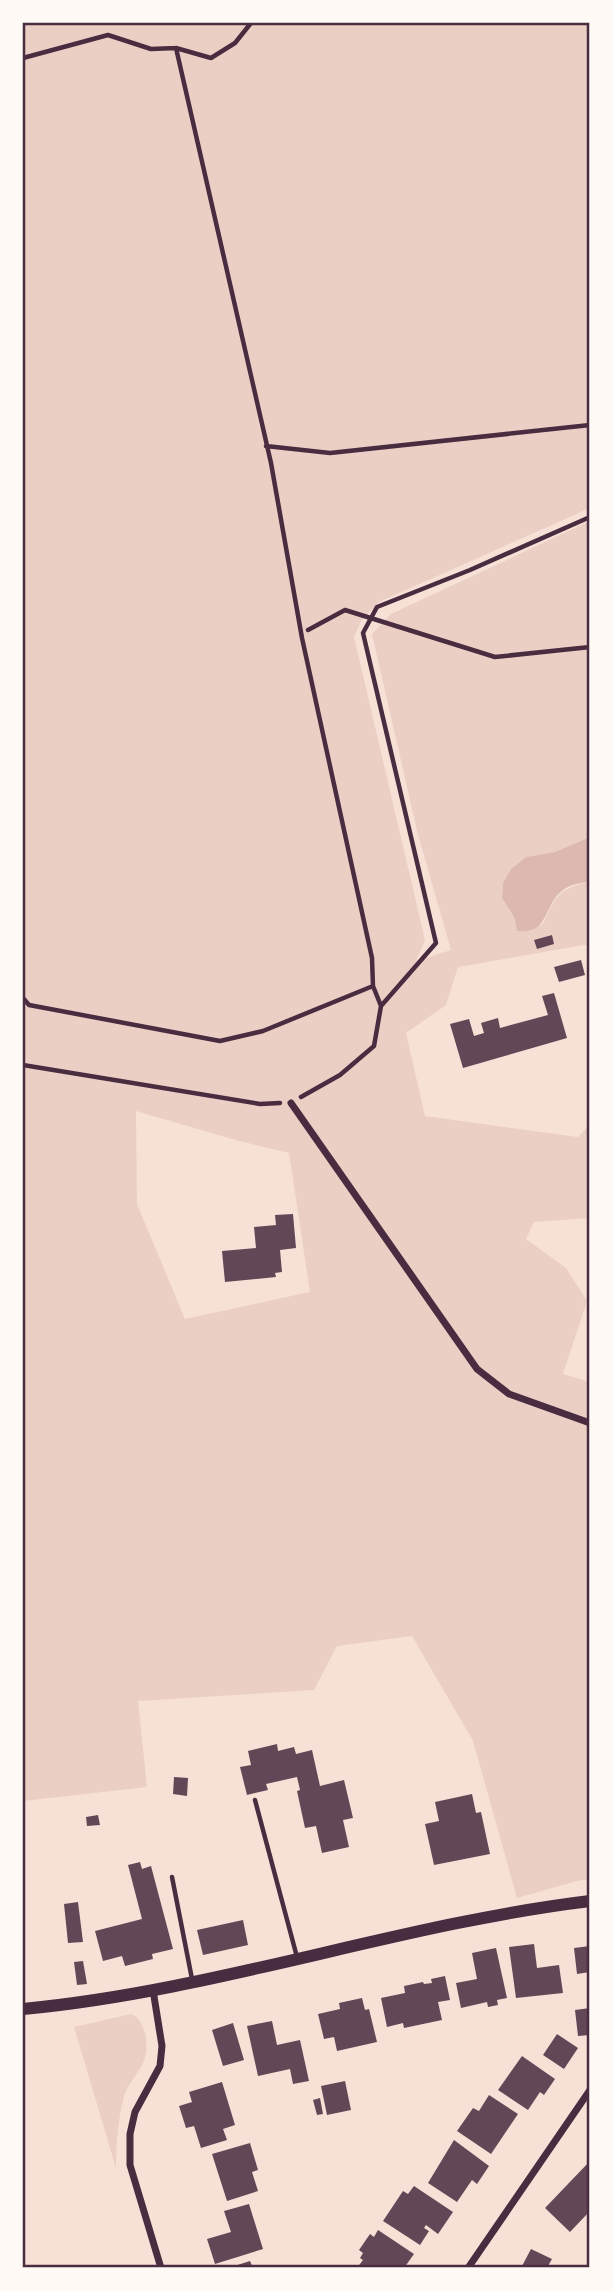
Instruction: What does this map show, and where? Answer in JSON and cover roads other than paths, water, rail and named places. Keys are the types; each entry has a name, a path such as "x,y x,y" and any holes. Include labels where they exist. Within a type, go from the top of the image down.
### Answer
{"main road":[{"path":"23,2009 86,2003 192,1983 417,1931 541,1907 590,1901"}],"street":[{"path":"291,1103 477,1369 509,1394 590,1423"},
{"path":"153,1990 162,2046 160,2066 135,2112 130,2134 130,2165 161,2268"},
{"path":"468,2268 590,2090"}],"lane":[{"path":"256,1800 297,1957"},
{"path":"172,1877 192,1983"}]}
